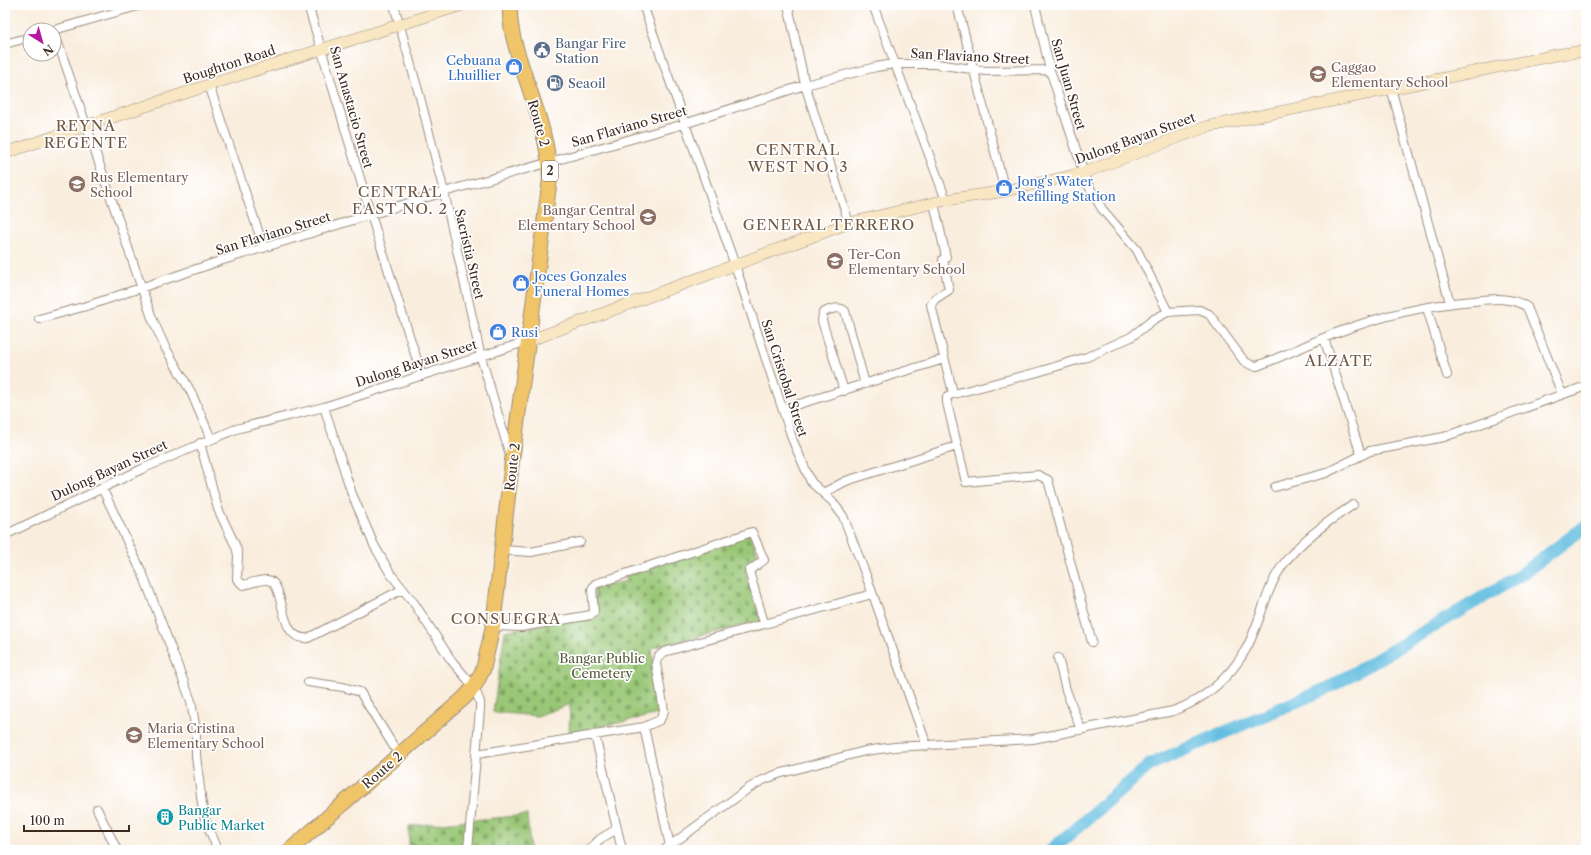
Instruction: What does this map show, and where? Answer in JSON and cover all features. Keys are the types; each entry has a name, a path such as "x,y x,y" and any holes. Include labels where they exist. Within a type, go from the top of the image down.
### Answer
{"highway":[{"name":"Route 2","path":"290,850 464,698 474,687 483,670 493,626 512,461 549,196 550,162 542,126 513,40 510,5"}],"street":[{"path":"62,28 141,5"},
{"name":"San Anastacio Street","path":"308,5 371,215 422,376"},
{"name":"Sacristia Street","path":"394,5 421,101 444,192 481,357 512,461"},
{"name":"Boughton Road","path":"5,153 209,85 462,5"},
{"name":"San Cristobal Street","path":"643,5 684,124 736,265 806,474 814,487 832,501 843,516 927,746"},
{"path":"788,5 805,85 849,223"},
{"path":"873,5 946,200"},
{"path":"957,5 1005,191"},
{"name":"San Juan Street","path":"1035,5 1050,70 1090,191 1102,209 1138,250 1168,312"},
{"path":"5,44 22,39"},
{"name":"Dulong Bayan Street","path":"5,535 200,443 236,429 324,407 481,357 849,223 946,200 1005,191 1083,173 1194,130 1391,88 1561,54 1586,51"},
{"path":"62,55 85,126 159,335 191,392 211,439"},
{"name":"San Flaviano Street","path":"39,319 90,305 264,248 444,192 684,124 805,85 876,67 894,64 936,64 974,69 1026,72 1050,70"},
{"path":"209,85 264,248"},
{"path":"1391,88 1450,303"},
{"path":"934,203 946,257 943,259 949,290 935,299 931,306 953,393"},
{"path":"1092,642 1048,480 1038,475 967,482 964,478 958,446 946,400 948,396 953,393 1038,372 1087,357 1131,337 1154,319 1168,312 1199,310 1209,314 1244,361 1251,365 1257,366 1324,338 1374,320 1450,303 1496,299 1517,301 1526,306 1562,394"},
{"path":"844,391 822,320 823,313 832,309 842,308 846,314 865,384"},
{"path":"1427,308 1447,375"},
{"path":"1324,338 1361,456"},
{"path":"783,409 944,359"},
{"path":"1275,487 1326,473 1361,456 1383,448 1444,437 1490,422 1586,386"},
{"path":"324,407 352,494 368,533 386,568 403,589 451,660 474,687 480,702 477,754 468,850"},
{"path":"200,443 218,509 236,547 238,555 236,579 243,585 267,580 272,581 288,625 294,634 302,638 308,638 403,589"},
{"path":"823,493 846,481 958,446"},
{"path":"102,488 144,577 187,690 194,712 202,804 205,819 218,850"},
{"path":"644,727 667,848 749,788 778,774 865,751 1033,739 1173,711 1186,707 1205,695 1223,680 1246,649 1277,573 1291,556 1314,534 1353,504"},
{"path":"493,626 521,627 591,615 594,612 592,589 595,584 752,532 764,560 749,571 764,623"},
{"path":"501,550 531,552 580,542"},
{"path":"477,754 644,727 660,720 664,714 656,664 660,655 670,649 872,594"},
{"path":"1058,658 1066,690 1082,730"},
{"path":"308,682 343,687 360,692 400,755"},
{"path":"595,735 622,850"},
{"path":"97,809 115,849"},
{"path":"589,850 600,840 617,830"}],"green space":[{"name":"Bangar Public Cemetery","path":"751,534 760,562 745,571 761,621 652,648 658,714 569,734 570,704 537,716 493,712 505,631 596,615 594,588 627,581 625,576"},
{"path":"527,815 530,850 409,850 409,826"}],"waterway":[{"path":"1051,850 1151,764 1330,687 1519,576 1586,526"}],"place":[{"name":"Bangar Fire Station","path":"542,50"},
{"name":"Cebuana Lhuillier","path":"514,67"},
{"name":"Caggao Elementary School","path":"1318,74"},
{"name":"Seaoil","path":"555,83"},
{"name":"Rus Elementary School","path":"77,184"},
{"name":"Jong's Water Refilling Station","path":"1004,188"},
{"name":"Bangar Central Elementary School","path":"648,217"},
{"name":"Ter-Con Elementary School","path":"835,261"},
{"name":"Joces Gonzales Funeral Homes","path":"521,283"},
{"name":"Rusi","path":"498,332"},
{"name":"Maria Cristina Elementary School","path":"134,735"},
{"name":"Bangar Public Market","path":"165,817"}],"district":[{"name":"REYNA REGENTE","path":"86,134"},
{"name":"CENTRAL WEST NO. 3","path":"798,158"},
{"name":"CENTRAL EAST NO. 2","path":"400,200"},
{"name":"GENERAL TERRERO","path":"829,225"},
{"name":"ALZATE","path":"1339,361"},
{"name":"CONSUEGRA","path":"506,619"}]}
